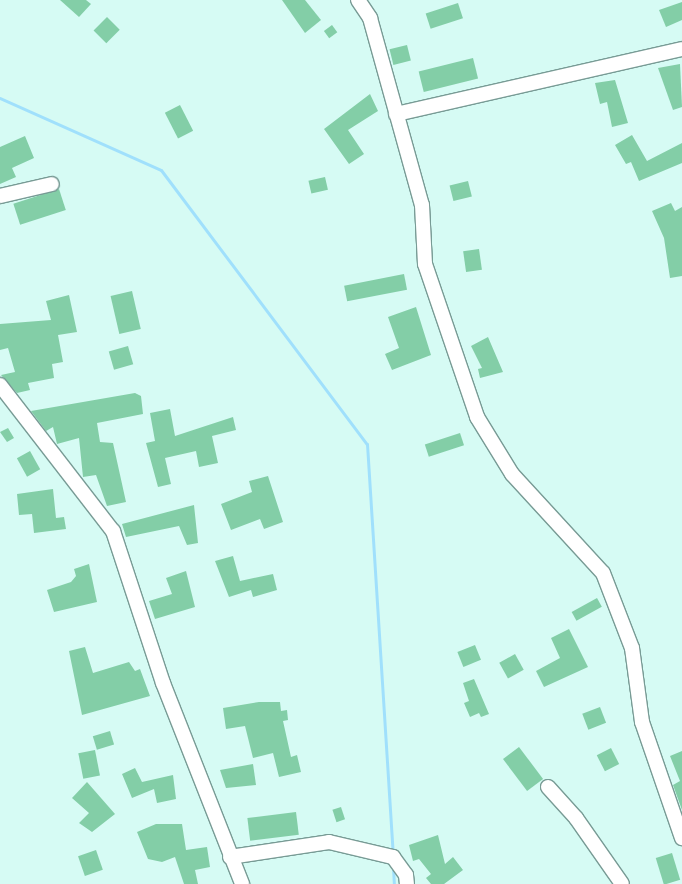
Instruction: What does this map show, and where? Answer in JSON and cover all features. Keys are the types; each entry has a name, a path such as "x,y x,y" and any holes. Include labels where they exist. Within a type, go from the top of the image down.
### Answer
{"street":[{"path":"358,0 370,18 422,205 425,264 477,417 512,474 603,573 632,648 642,722 682,838"},
{"path":"396,114 682,49"},
{"path":"0,196 52,184"},
{"path":"0,386 113,531 163,683 242,884"},
{"path":"548,787 576,818 622,884"},
{"path":"230,857 329,842 393,857 406,875 407,884"}],"building":[{"path":"60,0 86,0 91,4 79,17"},
{"path":"282,0 305,0 321,20 305,33"},
{"path":"682,2 682,20 666,27 659,10"},
{"path":"458,3 463,18 431,29 426,14"},
{"path":"107,17 120,30 106,43 94,30"},
{"path":"332,25 337,32 329,38 324,31"},
{"path":"407,45 411,61 393,65 390,49"},
{"path":"473,58 478,78 424,92 419,72"},
{"path":"680,64 682,107 673,110 658,68"},
{"path":"615,80 628,123 612,127 607,102 600,104 595,83"},
{"path":"370,94 378,111 348,130 364,154 349,164 324,129"},
{"path":"180,105 193,131 178,139 165,113"},
{"path":"632,135 647,161 682,143 682,163 639,181 631,162 626,164 615,145"},
{"path":"25,136 34,158 12,168 16,177 0,184 0,147"},
{"path":"325,177 328,190 311,193 308,181"},
{"path":"468,181 472,197 453,201 450,186"},
{"path":"59,189 66,210 20,225 13,204"},
{"path":"671,203 675,211 682,207 682,276 670,278 664,238 652,211"},
{"path":"479,249 482,270 466,272 463,251"},
{"path":"404,274 407,290 347,301 344,286"},
{"path":"132,291 141,329 119,334 111,296"},
{"path":"69,295 77,332 58,335 63,362 52,364 54,378 28,383 30,390 17,393 1,375 15,372 8,348 0,350 0,324 51,320 46,301"},
{"path":"416,307 431,355 392,370 385,354 399,348 388,317"},
{"path":"488,337 503,372 480,378 478,369 482,368 471,346"},
{"path":"128,346 133,364 114,370 109,352"},
{"path":"135,393 141,396 143,414 97,423 100,442 113,443 126,502 107,506 96,475 83,477 79,438 57,444 53,427 46,431 31,411"},
{"path":"170,409 175,436 233,417 236,430 212,436 218,463 199,467 196,451 165,458 171,484 158,487 146,443 155,441 150,413"},
{"path":"8,428 14,438 7,442 0,432"},
{"path":"460,433 464,445 429,457 425,444"},
{"path":"30,451 40,469 27,477 17,458"},
{"path":"268,476 283,522 264,529 260,519 231,530 221,504 252,492 249,481"},
{"path":"53,489 56,518 64,517 66,529 34,533 32,514 19,515 17,494"},
{"path":"194,505 198,543 187,545 179,526 126,537 122,524"},
{"path":"233,556 240,581 273,574 277,590 253,597 251,590 229,597 215,561"},
{"path":"89,564 97,602 54,612 47,590 71,582 76,576 74,569"},
{"path":"186,571 195,607 155,619 149,601 172,594 166,578"},
{"path":"597,598 602,607 576,621 572,612"},
{"path":"569,629 588,667 544,687 536,671 560,658 551,638"},
{"path":"475,645 481,660 463,667 457,652"},
{"path":"85,647 93,673 129,662 135,671 140,669 150,696 82,715 69,651"},
{"path":"515,654 524,670 508,678 499,663"},
{"path":"474,679 489,714 481,717 479,713 470,717 464,703 469,701 463,683"},
{"path":"259,702 280,702 281,711 287,710 288,720 283,721 291,757 297,755 301,772 279,777 273,753 253,758 245,726 226,729 223,708"},
{"path":"600,707 606,723 588,730 582,714"},
{"path":"110,731 114,744 97,750 93,736"},
{"path":"519,747 543,779 527,791 503,759"},
{"path":"611,748 619,764 605,771 597,755"},
{"path":"95,750 100,776 83,779 78,753"},
{"path":"682,751 682,810 673,785 680,781 670,756"},
{"path":"253,764 256,785 226,788 220,770"},
{"path":"135,768 142,782 173,775 176,799 157,803 154,789 132,798 122,774"},
{"path":"87,782 115,814 92,832 79,823 89,813 72,798"},
{"path":"341,807 345,819 336,822 332,810"},
{"path":"296,812 299,835 250,841 247,818"},
{"path":"156,824 182,824 186,850 207,847 210,867 195,870 198,884 184,884 175,857 162,862 148,859 137,832"},
{"path":"438,835 445,864 453,857 463,870 444,884 431,884 426,878 431,874 419,859 413,861 409,845"},
{"path":"96,850 103,870 85,876 78,856"},
{"path":"672,853 680,880 664,884 656,858"}],"waterway":[{"path":"0,98 161,170 367,444 393,853"},
{"path":"393,867 394,884"}]}
